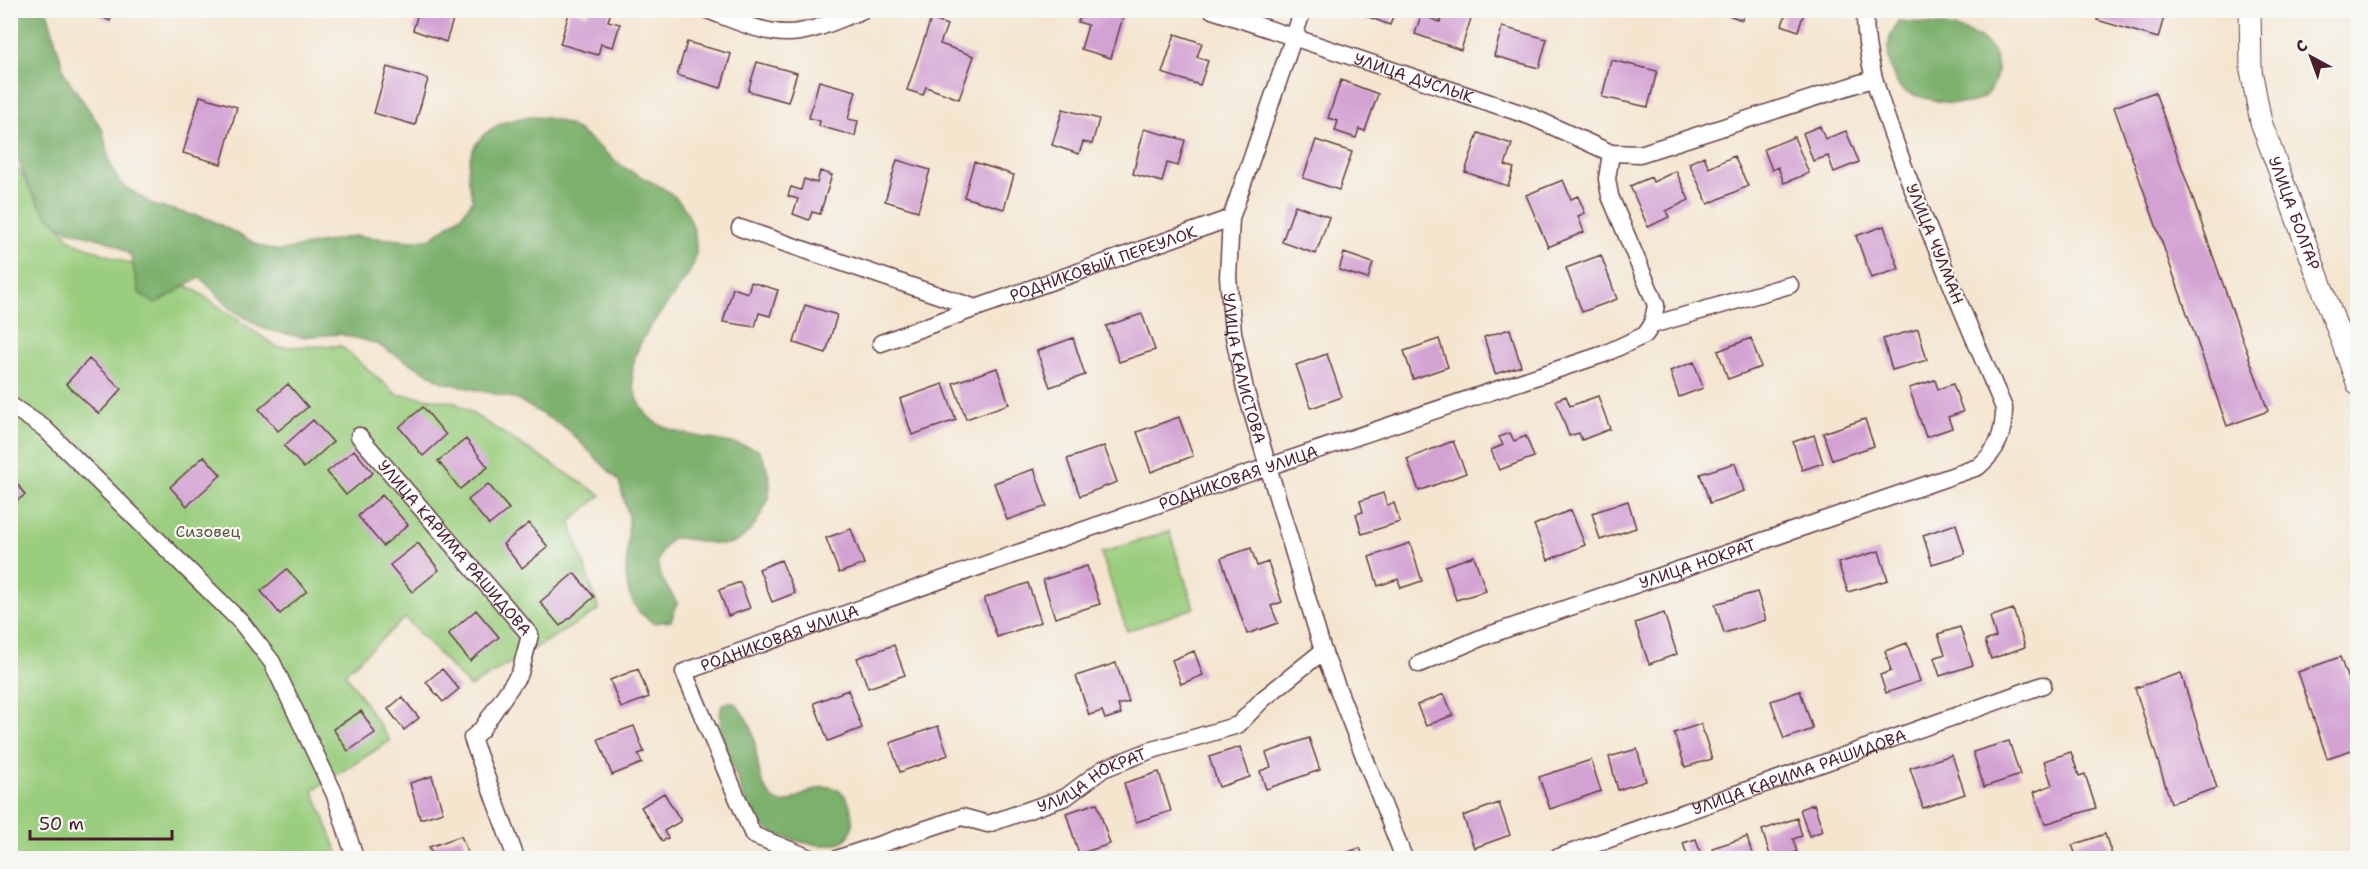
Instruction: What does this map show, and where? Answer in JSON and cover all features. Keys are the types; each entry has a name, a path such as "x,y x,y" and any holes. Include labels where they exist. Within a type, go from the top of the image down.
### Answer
{"street":[{"path":"706,10 771,32 788,33 808,31 862,10"},
{"name":"УЛИЦА ДУСЛЫК","path":"1212,10 1532,117 1611,153 1640,154 1872,79"},
{"name":"УЛИЦА КАЛИСТОВА","path":"1303,10 1231,218 1228,277 1233,332 1245,389 1323,651 1404,858"},
{"name":"УЛИЦА ЧУЛМАН","path":"1865,10 1864,31 1872,79 1926,225 2004,408 2001,438 1995,449 1978,467"},
{"name":"УЛИЦА БОЛГАР","path":"2250,10 2251,70 2261,122 2358,385"},
{"name":"УЛИЦА БОЛГАР","path":"2252,36 2267,10"},
{"path":"1611,153 1607,179 1610,196 1656,305 1652,325"},
{"name":"РОДНИКОВЫЙ ПЕРЕУЛОК","path":"881,343 1231,218"},
{"path":"740,228 976,308"},
{"name":"РОДНИКОВАЯ УЛИЦА","path":"810,858 753,835 684,672 1268,466 1604,354 1645,335 1652,325 1790,285"},
{"path":"10,405 44,428 242,622 272,662 335,795 355,858"},
{"name":"УЛИЦА КАРИМА РАШИДОВА","path":"359,436 530,635 520,673 481,730 472,738 516,858"},
{"name":"УЛИЦА НОКРАТ","path":"1419,664 1483,637 1978,467"},
{"name":"УЛИЦА НОКРАТ","path":"839,858 962,817 988,824 1066,797 1103,769 1149,751 1238,725 1263,699 1323,651"},
{"name":"УЛИЦА КАРИМА РАШИДОВА","path":"1557,858 2043,685"}],"green space":[{"path":"10,11 47,11 65,75 102,129 111,167 121,184 153,205 209,219 260,246 279,251 354,236 412,241 431,238 462,215 473,200 469,164 480,138 503,123 531,117 546,118 568,125 586,136 625,168 665,189 682,204 691,220 694,229 695,257 685,280 642,341 635,357 632,374 635,392 646,414 661,425 687,434 759,450 767,468 770,486 766,503 757,521 744,536 728,544 672,538 664,547 658,563 662,577 677,603 671,621 653,623 638,611 629,594 626,575 629,518 619,481 566,428 517,399 443,382 375,343 340,334 301,337 264,329 231,309 201,278 154,303 139,293 131,256 108,241 64,228 56,223 33,195 22,171 11,118"},
{"path":"1898,21 1946,26 1978,37 1990,47 1996,59 1996,76 1990,90 1982,98 1962,103 1933,100 1906,92 1893,75 1888,51 1891,34"},
{"name":"Сизовец","path":"10,159 71,241 192,288 277,347 341,346 396,394 454,402 601,495 570,522 599,610 470,687 405,618 345,673 390,741 313,790 340,858 11,858"},
{"path":"1169,531 1194,608 1127,631 1101,553"},
{"path":"729,702 736,704 751,727 760,776 768,793 775,800 791,801 818,788 827,787 837,789 846,797 852,819 850,833 841,842 828,845 795,840 765,828 756,821 747,804 722,738 720,713 722,704"}],"building":[{"path":"97,10 115,10 110,21 95,14"},
{"path":"419,10 456,10 446,42 413,30"},
{"path":"570,10 588,15 589,10 611,12 608,21 620,24 613,47 601,44 598,55 560,44"},
{"path":"1082,10 1102,10 1123,17 1111,58 1081,49 1088,25 1078,22"},
{"path":"1350,10 1395,10 1390,25"},
{"path":"1444,10 1473,12 1461,50 1415,34 1421,15 1440,22"},
{"path":"1715,10 1745,10 1742,20"},
{"path":"1769,10 1805,10 1798,31 1782,25 1785,17"},
{"path":"2100,10 2166,10 2158,38 2097,20"},
{"path":"931,19 947,25 940,44 974,56 959,99 926,87 923,95 907,90"},
{"path":"1502,27 1547,39 1539,68 1494,56"},
{"path":"1175,34 1202,43 1197,57 1208,61 1200,85 1162,73"},
{"path":"687,42 731,54 721,88 677,75"},
{"path":"1611,60 1657,71 1648,107 1602,97"},
{"path":"757,62 797,73 788,102 748,91"},
{"path":"387,67 428,79 415,125 374,113"},
{"path":"1341,80 1378,94 1365,131 1359,129 1356,138 1335,131 1338,121 1328,118"},
{"path":"819,81 856,91 848,119 858,121 855,136 819,126 820,121 809,118"},
{"path":"2155,92 2268,411 2227,426 2114,107"},
{"path":"200,96 237,107 221,164 183,153"},
{"path":"1063,109 1099,119 1092,144 1083,142 1079,154 1052,145"},
{"path":"1820,126 1825,139 1846,131 1859,162 1834,172 1828,156 1813,161 1803,133"},
{"path":"1144,129 1185,140 1178,166 1167,163 1162,182 1133,174"},
{"path":"1478,133 1512,144 1505,165 1514,168 1508,186 1465,172"},
{"path":"1794,137 1809,173 1784,183 1778,167 1772,170 1764,149"},
{"path":"1316,140 1352,152 1339,190 1303,178"},
{"path":"1704,156 1709,168 1734,156 1748,186 1708,204 1689,163"},
{"path":"897,160 930,170 918,211 885,201"},
{"path":"974,162 1014,175 1004,209 964,197"},
{"path":"820,171 832,175 820,214 812,212 809,220 793,214 798,199 788,196 791,187 801,190 804,179 817,183"},
{"path":"1676,171 1689,200 1666,211 1669,217 1648,227 1630,186 1651,177 1653,182"},
{"path":"1563,180 1571,199 1578,196 1585,213 1578,216 1584,232 1548,247 1526,195"},
{"path":"1295,205 1329,217 1316,254 1282,242"},
{"path":"1884,226 1899,269 1871,278 1856,236"},
{"path":"1344,253 1373,263 1368,279 1339,270"},
{"path":"1601,255 1617,299 1582,312 1566,268"},
{"path":"751,282 778,290 770,316 759,313 755,327 723,322 733,288 748,293"},
{"path":"805,305 837,315 826,353 794,343"},
{"path":"1142,314 1155,350 1119,362 1106,326"},
{"path":"1510,329 1521,366 1495,374 1484,337"},
{"path":"1918,329 1927,360 1892,370 1883,339"},
{"path":"1073,338 1085,375 1050,387 1037,351"},
{"path":"1751,338 1761,367 1728,379 1718,351"},
{"path":"1439,339 1448,367 1413,379 1404,351"},
{"path":"1327,354 1342,397 1311,408 1296,365"},
{"path":"89,359 122,389 99,414 66,384"},
{"path":"1694,362 1703,388 1679,397 1670,371"},
{"path":"997,368 1009,404 966,419 953,383"},
{"path":"1935,380 1938,389 1953,384 1963,412 1948,417 1952,428 1926,437 1909,388"},
{"path":"288,384 308,407 278,431 259,409"},
{"path":"943,384 956,420 912,435 900,399"},
{"path":"1566,396 1570,406 1598,396 1610,429 1582,440 1579,433 1569,436 1556,400"},
{"path":"423,407 446,435 423,456 399,427"},
{"path":"1179,417 1193,456 1151,472 1137,432"},
{"path":"1865,419 1874,446 1832,460 1823,433"},
{"path":"313,420 333,442 304,468 284,446"},
{"path":"1510,433 1514,441 1526,436 1534,457 1499,470 1491,450 1503,445 1499,437"},
{"path":"1814,435 1823,463 1802,470 1793,442"},
{"path":"466,439 488,467 460,489 438,461"},
{"path":"1453,441 1466,473 1419,491 1407,459"},
{"path":"1104,446 1117,482 1080,496 1067,459"},
{"path":"354,450 373,473 346,495 327,472"},
{"path":"204,456 221,475 187,506 170,487"},
{"path":"1735,463 1744,491 1710,503 1700,474"},
{"path":"1034,469 1047,506 1007,520 994,483"},
{"path":"12,476 25,495 10,505 10,477"},
{"path":"488,484 509,509 489,525 468,500"},
{"path":"1383,493 1387,505 1394,503 1400,522 1362,534 1356,514 1363,512 1360,501"},
{"path":"382,495 408,525 383,546 358,516"},
{"path":"1628,501 1636,528 1600,540 1592,513"},
{"path":"1571,510 1585,545 1548,560 1534,525"},
{"path":"529,523 548,547 522,568 503,544"},
{"path":"1956,524 1965,554 1932,564 1923,535"},
{"path":"851,529 864,564 839,573 826,538"},
{"path":"418,543 439,570 412,592 390,565"},
{"path":"1410,543 1422,581 1401,588 1398,579 1378,586 1369,557"},
{"path":"1251,548 1257,566 1268,562 1282,602 1271,606 1278,623 1247,634 1221,558"},
{"path":"1879,551 1888,580 1848,592 1838,563"},
{"path":"1474,556 1486,591 1456,600 1445,566"},
{"path":"781,560 795,593 772,602 759,569"},
{"path":"1087,566 1100,604 1055,618 1043,580"},
{"path":"287,569 307,591 280,614 261,591"},
{"path":"574,573 594,597 560,626 540,602"},
{"path":"740,582 750,608 728,616 719,590"},
{"path":"1028,583 1041,622 997,637 984,598"},
{"path":"1757,592 1766,620 1724,633 1715,604"},
{"path":"2013,609 2025,647 1991,659 1985,641 1996,637 1990,617"},
{"path":"476,610 499,637 470,661 448,634"},
{"path":"1664,613 1677,654 1649,664 1635,623"},
{"path":"1960,627 1973,665 1940,676 1934,658 1945,654 1938,634"},
{"path":"1907,643 1920,681 1886,693 1880,675 1891,671 1885,651"},
{"path":"894,645 905,675 868,688 857,658"},
{"path":"1194,651 1203,675 1181,684 1172,660"},
{"path":"2340,657 2358,708 2358,748 2327,758 2298,672"},
{"path":"1116,663 1129,702 1118,705 1121,714 1105,719 1102,711 1089,715 1076,676"},
{"path":"442,669 459,689 443,702 426,682"},
{"path":"638,669 649,697 621,708 610,680"},
{"path":"2181,673 2217,788 2171,803 2135,688"},
{"path":"848,690 862,728 828,741 814,703"},
{"path":"1800,691 1813,729 1784,739 1771,701"},
{"path":"1444,694 1453,715 1426,726 1417,705"},
{"path":"402,697 419,718 404,730 388,709"},
{"path":"361,711 375,733 348,751 333,729"},
{"path":"1701,724 1712,759 1685,767 1674,733"},
{"path":"634,726 644,752 638,754 642,763 612,775 598,739"},
{"path":"938,726 948,755 900,772 890,743"},
{"path":"1309,738 1320,770 1266,789 1260,771 1271,767 1266,753"},
{"path":"2009,741 2020,775 1984,787 1973,752"},
{"path":"1240,747 1250,777 1219,787 1209,757"},
{"path":"1637,749 1646,781 1618,790 1609,757"},
{"path":"2071,752 2079,776 2085,774 2096,808 2045,824 2034,792 2052,785 2044,761"},
{"path":"1952,755 1965,794 1923,808 1910,768"},
{"path":"1591,760 1601,791 1550,809 1539,777"},
{"path":"1159,772 1171,811 1136,822 1124,783"},
{"path":"432,776 443,812 420,819 410,783"},
{"path":"664,793 681,821 664,831 668,838 662,841 641,807"},
{"path":"1097,803 1110,844 1079,854 1066,813"},
{"path":"1499,803 1510,835 1474,848 1463,816"},
{"path":"1814,804 1823,831 1809,836 1800,809"},
{"path":"1797,818 1802,836 1793,839 1797,852 1771,858 1762,830"},
{"path":"2105,834 2113,858 2077,858 2072,845"},
{"path":"461,836 470,858 434,858 429,847"},
{"path":"1747,837 1752,854 1743,858 1715,858 1712,848"},
{"path":"1696,839 1702,858 1677,858 1687,855 1683,843"},
{"path":"1360,848 1364,858 1330,858"}]}
